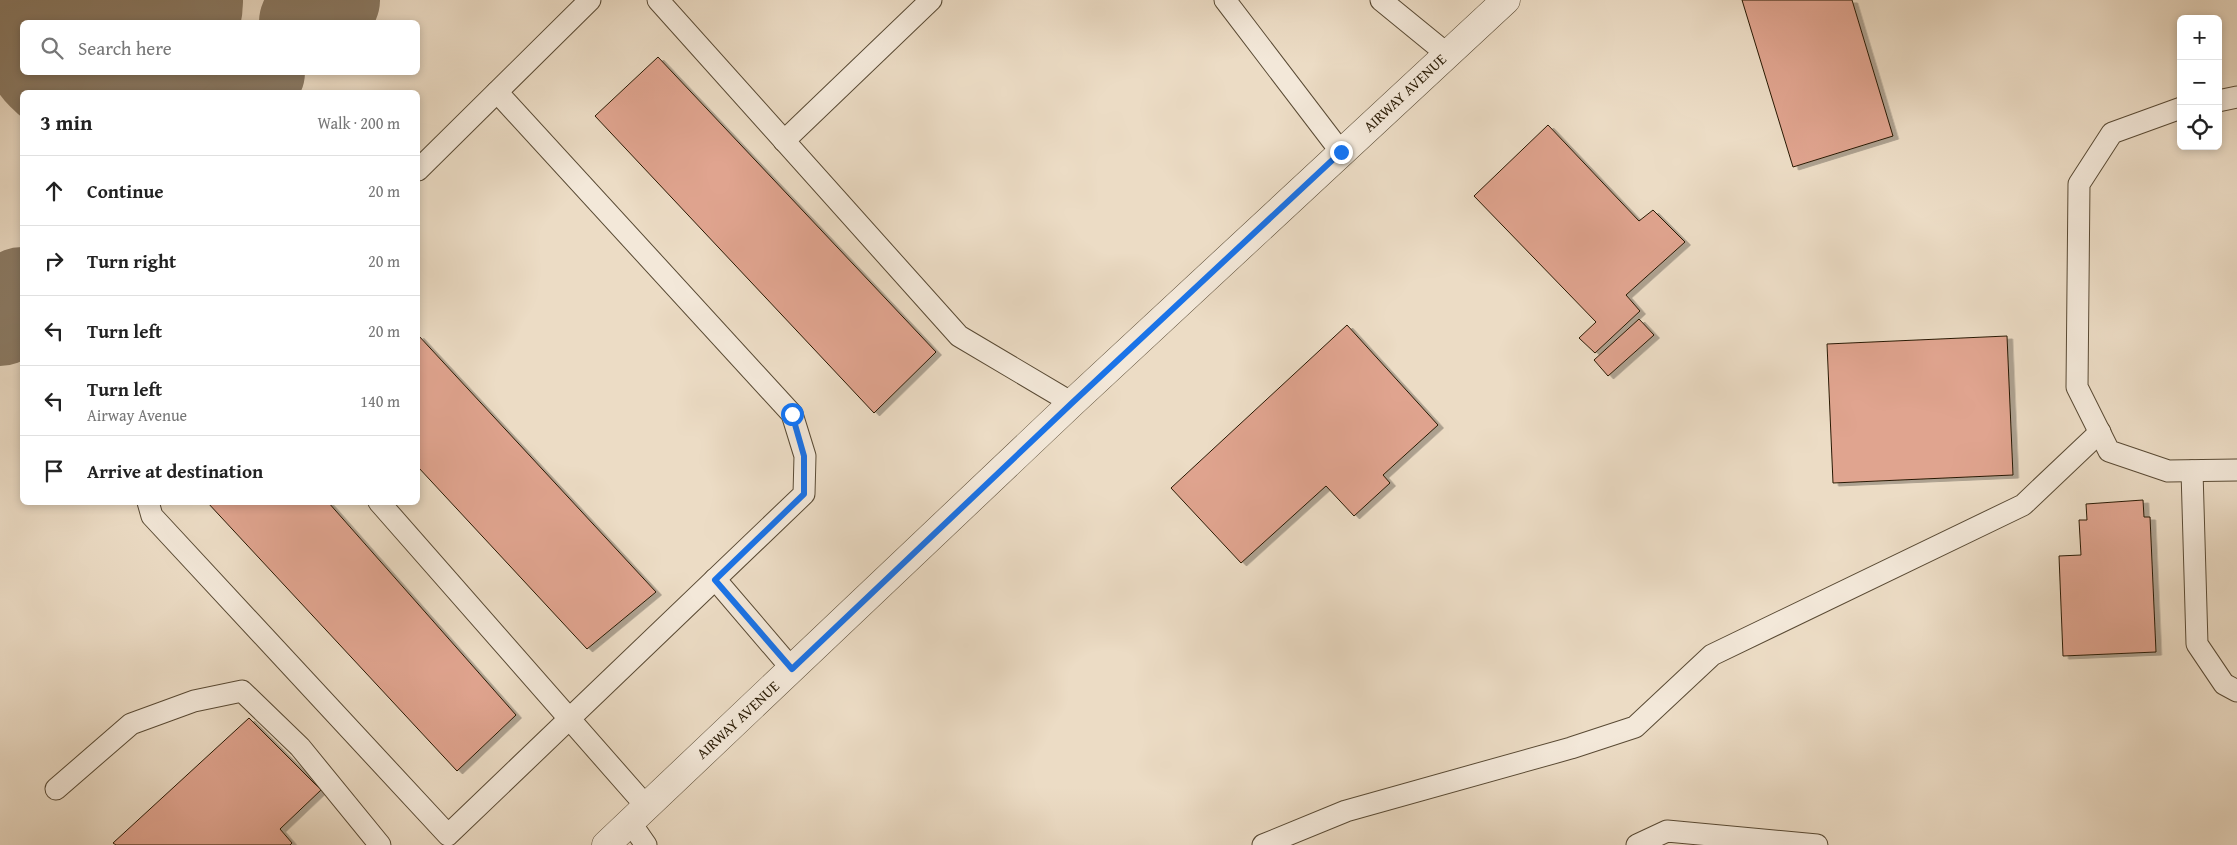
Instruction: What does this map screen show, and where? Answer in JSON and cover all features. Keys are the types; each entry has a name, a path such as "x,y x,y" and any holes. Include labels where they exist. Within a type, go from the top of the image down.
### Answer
{"street":[{"name":"AIRWAY AVENUE","path":"606,845 1072,403 1506,0"}],"lane":[{"path":"420,168 590,0"},
{"path":"658,0 959,336 1072,403"},
{"path":"784,141 932,0"},
{"path":"1225,0 1341,152"},
{"path":"1381,0 1447,54"},
{"path":"149,505 152,516 442,840 804,494 804,456 792,414 497,92"},
{"path":"2222,100 2237,97"},
{"path":"2177,109 2112,133 2079,184 2077,387 2109,450 2168,471 2237,470"},
{"path":"1263,845 1346,811 1572,748 1635,727 1712,655 2023,505 2100,432"},
{"path":"2192,470 2197,644 2224,684 2237,691"},
{"path":"382,505 570,718 638,814 646,845"},
{"path":"715,580 792,669"},
{"path":"56,789 131,724 194,701 242,691 300,748 380,845"},
{"path":"1637,845 1667,831 1817,845"}],"building":[{"path":"1742,0 1852,0 1893,136 1793,167"},
{"path":"658,57 936,352 874,413 595,116"},
{"path":"1548,125 1639,221 1653,210 1685,242 1626,295 1640,311 1595,353 1579,338 1596,322 1474,196"},
{"path":"1639,319 1654,335 1608,376 1594,360"},
{"path":"1347,325 1438,425 1383,475 1390,483 1354,516 1326,486 1241,563 1171,488"},
{"path":"2007,336 2013,475 1833,483 1827,344"},
{"path":"420,337 656,592 587,649 420,469"},
{"path":"2143,500 2144,517 2150,517 2156,652 2063,656 2059,556 2081,555 2079,520 2087,520 2086,504"},
{"path":"210,505 331,505 516,715 457,771"},
{"path":"249,718 321,790 280,829 292,843 290,845 116,845 113,843"}],"taxiway":[{"path":"310,20 331,0"},
{"path":"237,90 253,75"},
{"path":"0,317 20,298"}],"runway":[{"path":"100,20 121,0"}],"route":[{"path":"792,414 804,456 804,494 715,580 792,669 1072,403 1341,152"}]}
